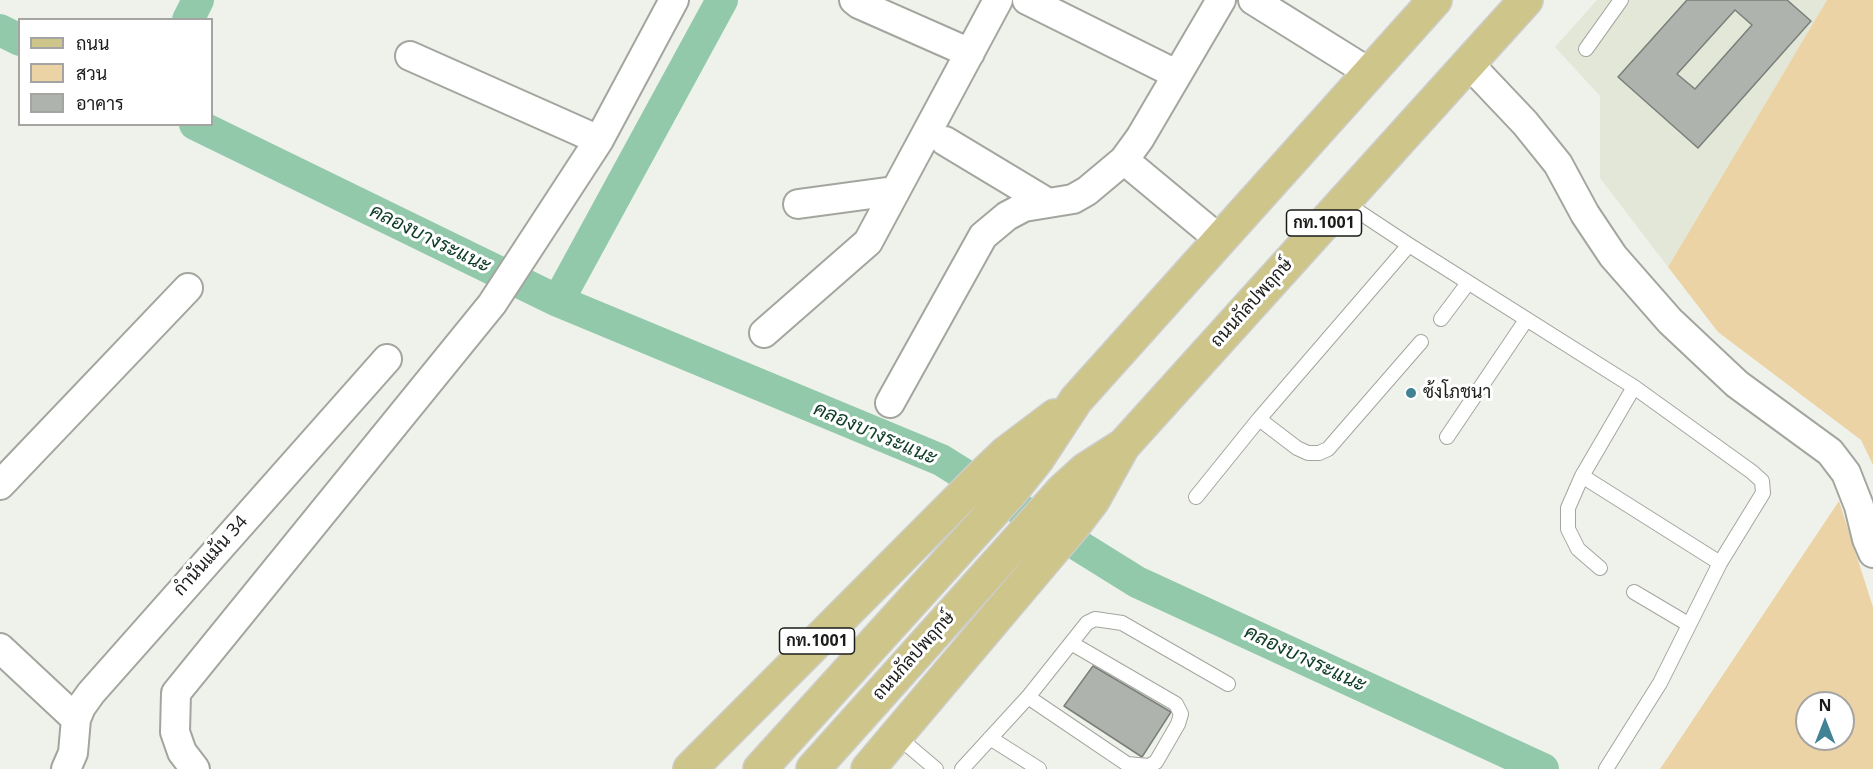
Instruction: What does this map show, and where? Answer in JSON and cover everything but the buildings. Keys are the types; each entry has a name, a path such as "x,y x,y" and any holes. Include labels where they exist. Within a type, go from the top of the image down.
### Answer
{"main road":[{"name":"กท.1001","path":"760,769 1011,492 1038,458 1076,400 1435,0"},
{"name":"ถนนกัลปพฤกษ์","path":"868,769 1074,525 1093,500 1123,446 1526,0"},
{"name":"กท.1001","path":"690,769 981,476 1006,453 1076,400"},
{"name":"ถนนกัลปพฤกษ์","path":"813,769 1044,509 1085,470 1123,446"}],"street":[{"path":"195,769 182,752 175,732 176,693 492,304 599,140 674,0"},
{"path":"854,0 970,53"},
{"path":"764,333 868,242 998,0"},
{"path":"1027,0 1176,74"},
{"path":"890,403 983,236 1007,216 1024,207 1072,199 1080,195 1124,160 1140,138 1221,0"},
{"path":"1253,0 1370,73"},
{"path":"410,56 599,140"},
{"path":"1469,64 1525,123 1558,164 1585,214 1613,256 1663,313 1737,384 1830,452 1846,473 1873,553"},
{"path":"945,141 1048,202"},
{"path":"1124,160 1219,239"},
{"path":"798,204 894,191"},
{"path":"0,485 188,288"},
{"name":"กำนันแม้น 34","path":"66,769 73,753 76,719 91,693 387,359"},
{"path":"0,648 76,719"}],"lane":[{"path":"1586,49 1621,0"},
{"path":"1344,202 1634,387 1762,481 1763,493 1756,507 1720,563 1660,683 1606,768"},
{"path":"1196,497 1259,419 1409,245"},
{"path":"1441,319 1468,282"},
{"path":"1447,437 1526,320"},
{"path":"1259,419 1297,448 1308,453 1319,453 1328,449 1420,342"},
{"path":"1600,568 1578,549 1568,529 1568,508 1582,476 1634,387"},
{"path":"1582,476 1720,563"},
{"path":"1634,592 1688,624"},
{"path":"962,769 1028,697 1087,623 1095,619 1122,623 1228,684"},
{"path":"1028,697 1127,764 1149,766 1156,762 1178,724 1181,714 1176,704 1071,643"},
{"path":"897,736 936,769"},
{"path":"990,738 1039,769"}],"shaded area":[{"path":"1597,0 1827,0 1668,267 1600,178 1600,96 1555,47"}],"green space":[{"path":"1827,0 1873,0 1873,465 1861,440 1718,332 1668,267"},
{"path":"1839,501 1873,607 1873,769 1660,769"}],"waterway":[{"path":"189,18 198,0"},
{"path":"558,301 722,0"},
{"name":"คลองบางระแนะ","path":"0,30 18,39"},
{"name":"คลองบางระแนะ","path":"199,126 558,301 941,460 1137,582 1543,769"}],"place":[{"name":"ซ้งโภชนา","path":"1411,393"}]}
